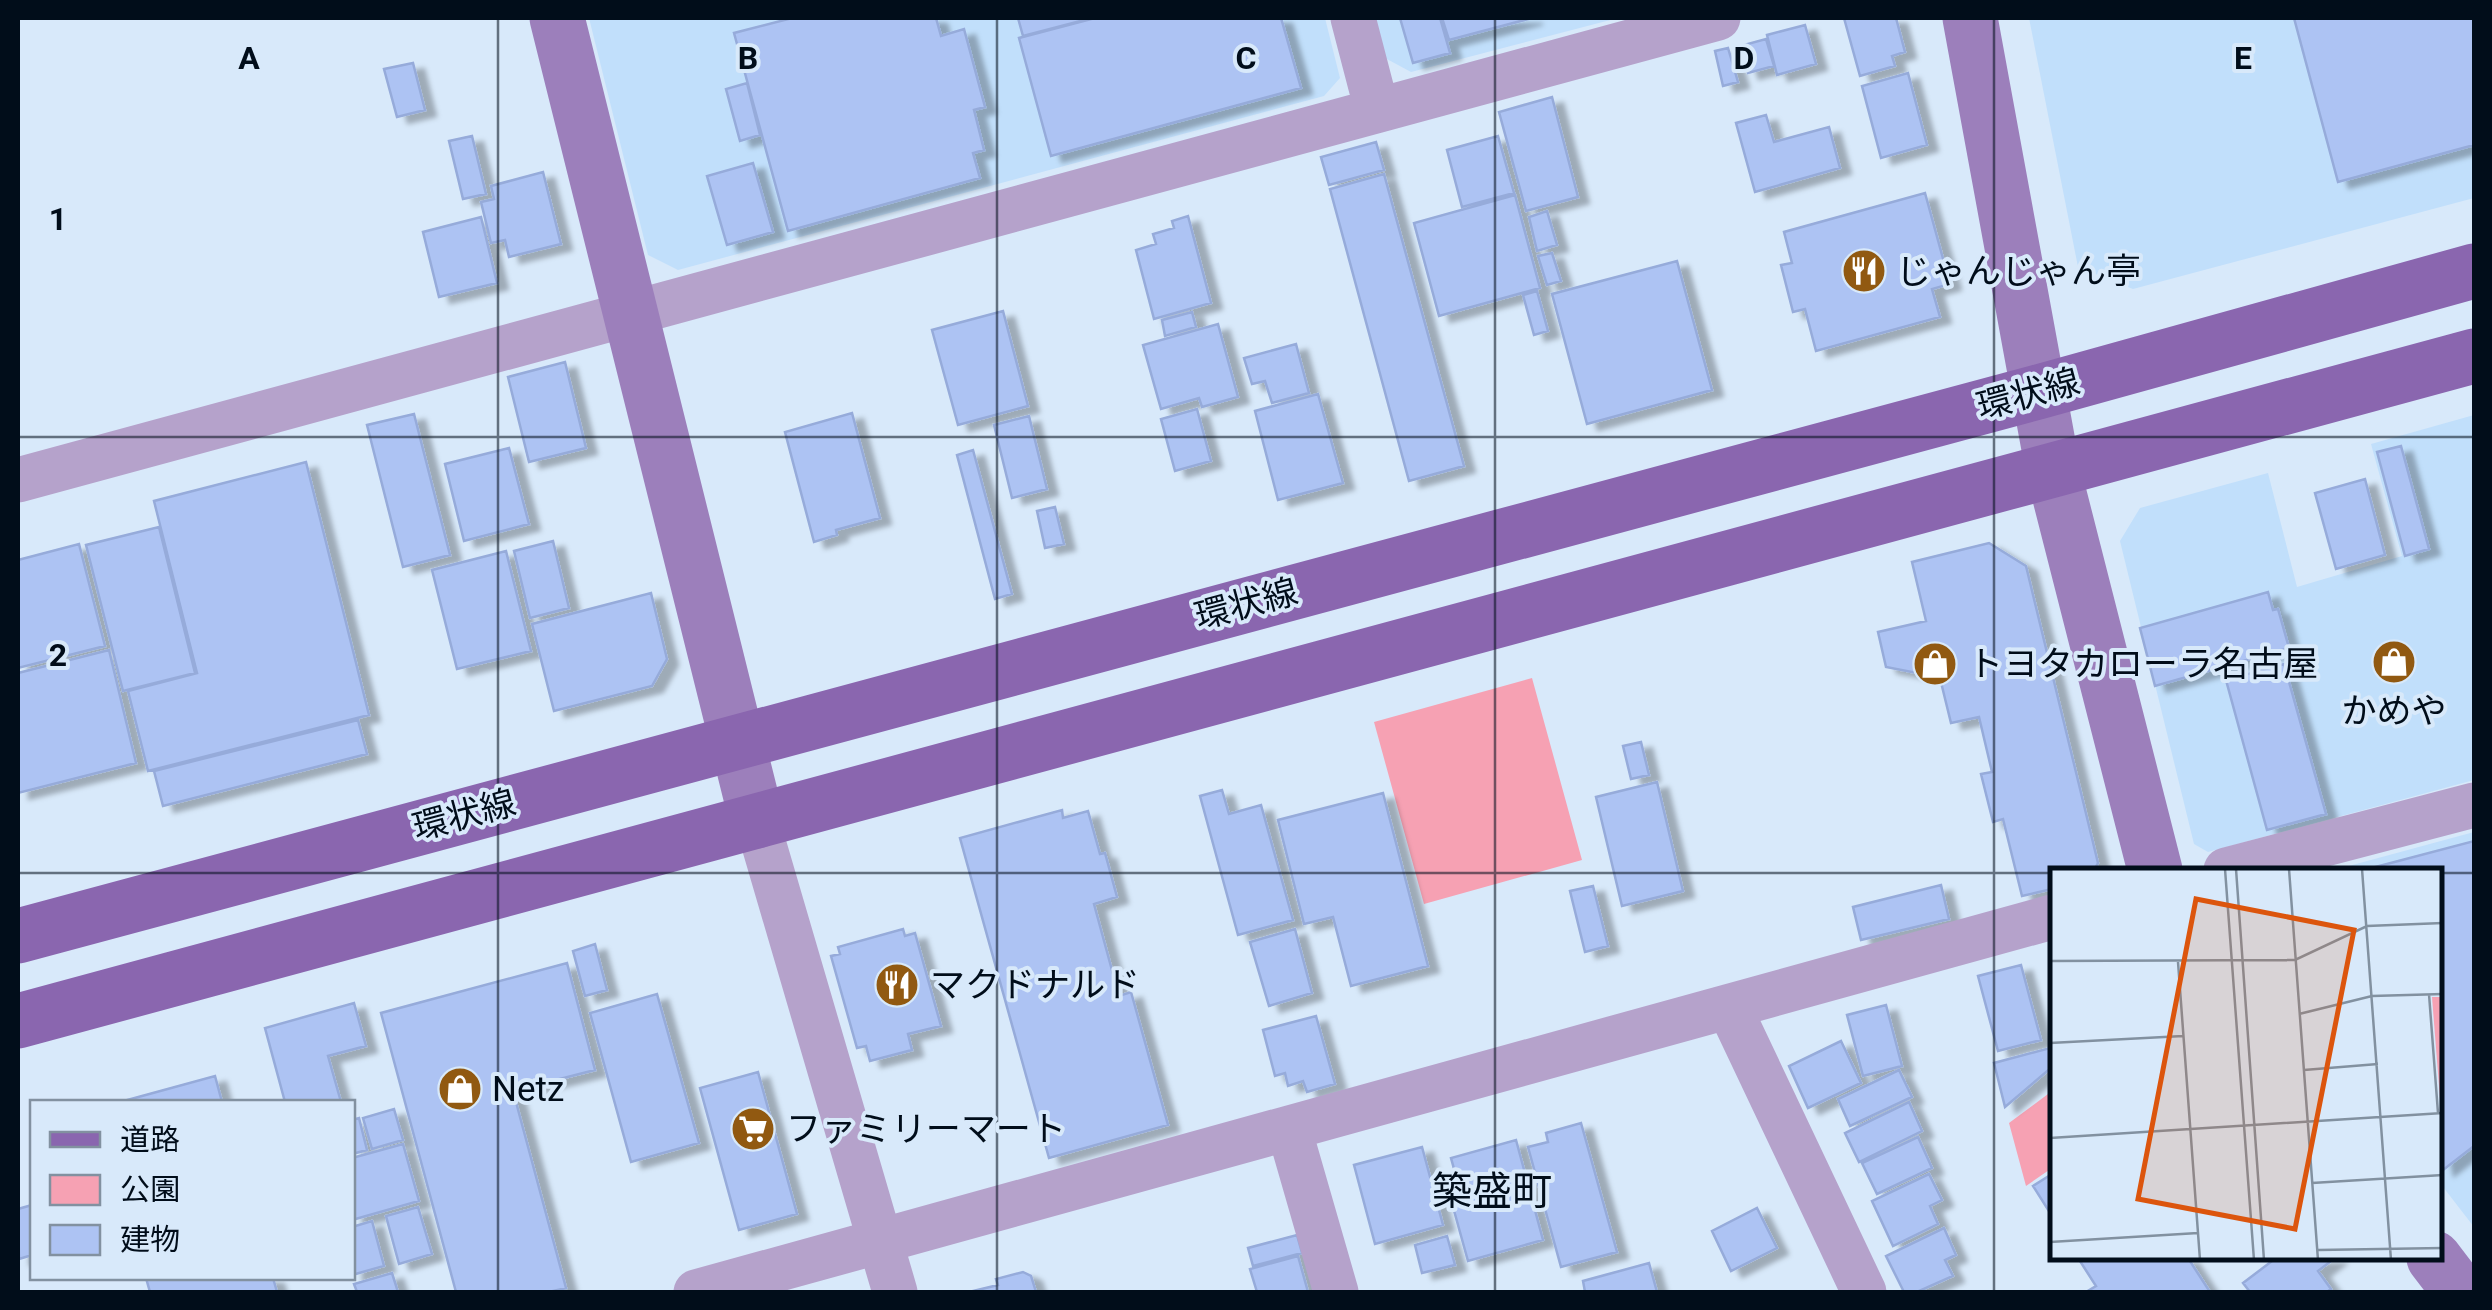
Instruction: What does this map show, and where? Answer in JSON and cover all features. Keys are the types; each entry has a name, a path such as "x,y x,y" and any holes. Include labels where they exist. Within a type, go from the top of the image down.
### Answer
{"main road":[{"name":"環状線","path":"18,936 2474,271"},
{"path":"18,1021 2474,356"}],"street":[{"path":"557,18 735,742 894,1292"},
{"path":"1353,18 1377,110"},
{"path":"18,480 1718,18"},
{"path":"1970,18 2052,470 2154,868"},
{"path":"2234,868 2474,805"},
{"path":"696,1292 2050,918"},
{"path":"1728,1007 1864,1292"},
{"path":"1289,1130 1336,1292"},
{"path":"2436,1260 2460,1292"}],"shaded area":[{"path":"589,18 1325,18 1340,78 1324,96 678,270 648,255"},
{"path":"1375,18 1618,18 1411,72 1385,58"},
{"path":"2029,18 2474,18 2474,198 2133,289 2078,267"},
{"path":"2474,415 2474,780 2208,852 2194,844 2120,541 2140,508 2268,473 2297,587 2402,556 2371,444"},
{"path":"2474,832 2474,1227 2442,1186 2442,868 2341,868"}],"green space":[{"path":"1532,678 1582,860 1424,904 1374,722"},
{"path":"2050,1092 2050,1169 2026,1186 2009,1123"}],"building":[{"path":"792,18 936,18 941,36 964,29 985,107 974,110 984,150 973,153 980,178 788,231 734,33"},
{"path":"1018,18 1092,18 1023,36"},
{"path":"1095,18 1281,18 1301,88 1051,156 1019,38"},
{"path":"1400,18 1440,18 1450,53 1413,63"},
{"path":"1442,18 1532,18 1449,40"},
{"path":"1844,18 1896,18 1905,52 1892,56 1895,66 1860,76"},
{"path":"2294,18 2474,18 2474,145 2338,182"},
{"path":"1805,25 1816,64 1777,75 1767,35"},
{"path":"1766,39 1774,66 1748,73 1740,46"},
{"path":"1728,48 1738,82 1723,86 1715,51"},
{"path":"413,63 425,110 397,117 384,69"},
{"path":"1908,73 1927,145 1881,158 1862,86"},
{"path":"747,83 760,135 740,141 726,89"},
{"path":"1552,97 1578,197 1526,211 1499,112"},
{"path":"1766,115 1774,142 1829,127 1840,168 1755,192 1736,123"},
{"path":"472,136 486,194 463,199 449,141"},
{"path":"1498,136 1514,193 1462,207 1447,150"},
{"path":"1376,142 1384,170 1329,185 1321,157"},
{"path":"753,163 773,232 727,245 707,176"},
{"path":"543,172 561,244 509,257 505,240 491,243 481,202 494,199 491,186"},
{"path":"1384,174 1464,466 1409,481 1330,189"},
{"path":"1925,193 1950,284 1932,289 1940,317 1816,351 1805,309 1793,312 1781,265 1792,263 1784,232"},
{"path":"1515,195 1540,288 1439,316 1414,223"},
{"path":"1547,211 1557,245 1537,251 1529,217"},
{"path":"1188,216 1211,303 1154,319 1136,250 1156,244 1153,234 1174,228 1172,221"},
{"path":"481,217 497,283 439,297 423,232"},
{"path":"1552,253 1561,281 1547,285 1538,256"},
{"path":"1677,261 1712,390 1587,424 1552,294"},
{"path":"1537,291 1548,331 1534,335 1523,295"},
{"path":"1003,311 1028,406 958,425 932,330"},
{"path":"1192,312 1196,327 1165,336 1162,320"},
{"path":"1218,324 1238,397 1202,407 1199,398 1161,409 1143,345"},
{"path":"1296,344 1309,393 1272,403 1265,381 1252,384 1244,358"},
{"path":"565,362 586,448 529,462 508,377"},
{"path":"1318,394 1343,483 1278,500 1255,411"},
{"path":"1197,409 1211,461 1175,471 1161,419"},
{"path":"852,413 880,518 836,530 837,535 814,542 785,432"},
{"path":"414,414 450,555 403,567 367,425"},
{"path":"1029,416 1047,489 1012,498 994,425"},
{"path":"2401,446 2429,549 2405,556 2377,452"},
{"path":"509,448 529,524 464,541 445,464"},
{"path":"973,450 1012,594 995,599 957,455"},
{"path":"306,462 369,715 148,771 128,691 197,673 154,501"},
{"path":"2365,479 2385,555 2336,569 2315,493"},
{"path":"1055,507 1064,544 1045,548 1037,511"},
{"path":"159,527 195,673 123,691 86,545"},
{"path":"553,541 569,608 530,618 514,551"},
{"path":"1989,543 2026,566 2098,863 2095,868 2050,868 2050,889 2022,896 2003,819 1993,822 1981,774 1992,772 1979,717 1951,723 1938,670 1922,674 1886,667 1878,632 1926,621 1912,562"},
{"path":"79,544 105,646 18,668 18,560"},
{"path":"506,551 531,651 457,669 432,570"},
{"path":"2268,592 2273,610 2278,609 2289,648 2155,686 2140,628"},
{"path":"651,593 667,659 652,686 554,711 532,624"},
{"path":"109,650 136,763 18,793 18,673"},
{"path":"2284,664 2326,814 2267,830 2226,680"},
{"path":"358,720 367,754 163,806 154,771"},
{"path":"1641,742 1649,775 1631,779 1623,746"},
{"path":"1657,782 1683,891 1622,906 1596,797"},
{"path":"1222,790 1229,814 1261,805 1293,920 1238,935 1200,796"},
{"path":"1383,793 1428,966 1351,986 1333,917 1304,924 1278,820"},
{"path":"1062,810 1063,818 1088,811 1100,854 1105,853 1117,897 1094,904 1119,996 1131,992 1168,1125 1049,1158 960,838"},
{"path":"2474,841 2474,1146 2443,1170 2442,868 2372,868"},
{"path":"1941,885 1949,919 1861,940 1853,907"},
{"path":"1593,886 1608,946 1585,952 1570,891"},
{"path":"903,929 905,936 915,933 941,1026 908,1034 912,1050 870,1061 866,1046 857,1048 831,956 840,954 838,947"},
{"path":"1295,929 1312,993 1269,1006 1250,942"},
{"path":"595,944 607,990 585,996 573,951"},
{"path":"567,963 595,1070 513,1091 566,1288 549,1292 456,1292 381,1013"},
{"path":"2021,965 2041,1040 1998,1051 1978,976"},
{"path":"657,994 699,1143 631,1162 590,1013"},
{"path":"354,1003 366,1046 328,1056 340,1100 284,1100 265,1028"},
{"path":"1886,1005 1902,1066 1863,1076 1847,1015"},
{"path":"1316,1016 1335,1084 1307,1092 1303,1081 1288,1086 1285,1073 1275,1076 1263,1030"},
{"path":"1841,1041 1861,1083 1808,1108 1789,1066"},
{"path":"2050,1048 2050,1069 2005,1107 1994,1063"},
{"path":"1899,1070 1912,1097 1850,1126 1838,1099"},
{"path":"758,1072 797,1214 739,1230 700,1088"},
{"path":"215,1076 221,1100 127,1100"},
{"path":"1909,1102 1922,1131 1859,1162 1845,1133"},
{"path":"394,1109 403,1140 372,1149 363,1118"},
{"path":"359,1118 367,1150 355,1153 355,1119"},
{"path":"1581,1123 1617,1252 1561,1267 1528,1147 1548,1142 1546,1133"},
{"path":"1918,1137 1932,1168 1877,1194 1862,1163"},
{"path":"1516,1140 1543,1240 1468,1261 1445,1178 1456,1176 1451,1158"},
{"path":"403,1144 419,1201 355,1219 355,1157"},
{"path":"1422,1147 1443,1225 1375,1244 1354,1165"},
{"path":"1929,1174 1942,1200 1930,1206 1938,1224 1893,1246 1872,1201"},
{"path":"2050,1175 2050,1213 2033,1186"},
{"path":"30,1206 30,1256 19,1259 18,1209"},
{"path":"418,1207 432,1254 399,1264 386,1216"},
{"path":"1757,1208 1777,1248 1731,1271 1712,1231"},
{"path":"372,1221 384,1266 355,1274 355,1226"},
{"path":"1944,1228 1956,1255 1945,1260 1953,1276 1917,1292 1904,1292 1886,1256"},
{"path":"1297,1235 1302,1253 1253,1266 1248,1248"},
{"path":"1447,1236 1455,1265 1422,1273 1415,1245"},
{"path":"1298,1256 1308,1292 1257,1292 1250,1269"},
{"path":"2079,1260 2189,1260 2210,1292 2086,1292 2096,1286"},
{"path":"2273,1260 2332,1260 2318,1271 2331,1289 2327,1292 2250,1292 2243,1283"},
{"path":"1649,1263 1657,1292 1585,1292 1583,1281"},
{"path":"1023,1272 1031,1276 1036,1292 969,1292 998,1285 996,1279"},
{"path":"392,1273 398,1292 357,1292 354,1284"},
{"path":"147,1280 274,1280 277,1292 150,1292"}],"place":[{"name":"じゃんじゃん亭","path":"1864,271"},
{"name":"かめや","path":"2394,662"},
{"name":"トヨタカローラ名古屋","path":"1935,664"},
{"name":"マクドナルド","path":"897,985"},
{"name":"Netz","path":"460,1089"},
{"name":"ファミリーマート","path":"753,1129"}],"district":[{"name":"築盛町","path":"1492,1191"}]}
